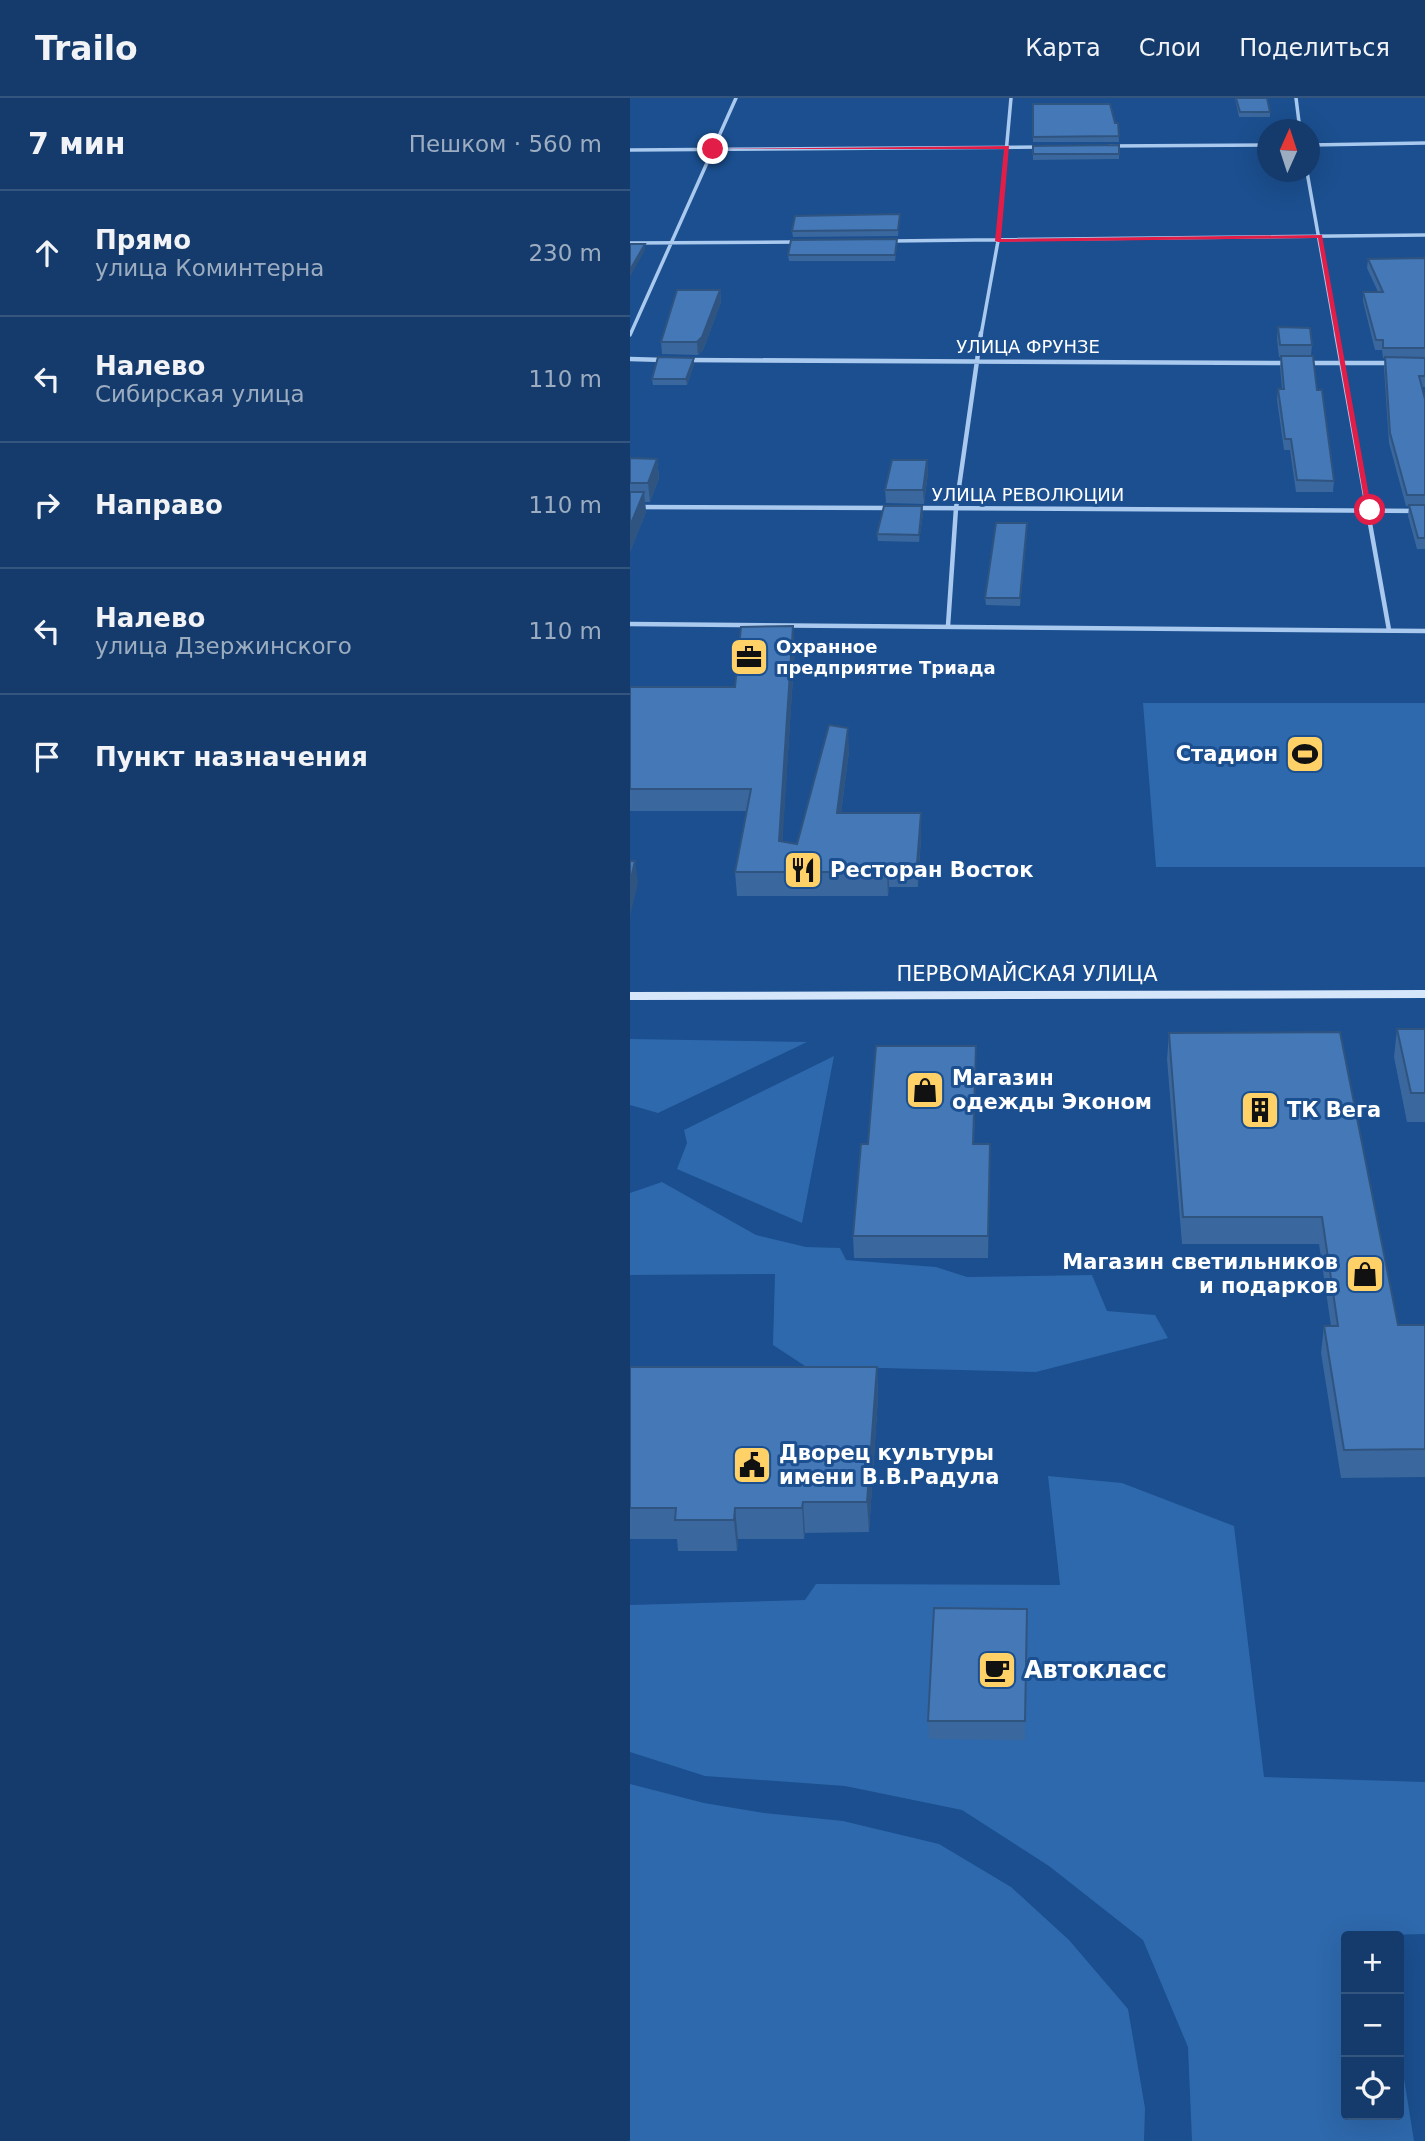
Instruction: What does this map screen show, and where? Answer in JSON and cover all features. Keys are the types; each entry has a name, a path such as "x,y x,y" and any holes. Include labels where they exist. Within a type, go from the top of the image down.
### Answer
{"street":[{"path":"630,335 736,98"},
{"path":"948,626 956,508 976,361 998,241 1011,98"},
{"path":"1296,98 1299,119"},
{"path":"1320,145 1425,143"},
{"path":"1103,146 1257,145"},
{"path":"630,150 1048,147"},
{"path":"1309,182 1370,510 1389,630"},
{"path":"889,241 1425,236"},
{"path":"630,243 808,242"},
{"path":"630,359 671,360"},
{"name":"УЛИЦА ФРУНЗЕ","path":"685,360 1290,363"},
{"path":"1303,363 1398,363"},
{"name":"УЛИЦА РЕВОЛЮЦИИ","path":"630,507 1425,510"},
{"path":"630,624 1425,631"},
{"name":"ПЕРВОМАЙСКАЯ УЛИЦА","path":"630,996 1425,994"}],"shaded area":[{"path":"1143,703 1425,703 1425,867 1156,867"},
{"path":"630,1039 807,1042 658,1113 630,1105"},
{"path":"834,1056 802,1223 677,1169 687,1143 684,1130"},
{"path":"662,1182 756,1235 806,1247 840,1248 846,1260 936,1267 967,1277 1092,1275 1107,1311 1155,1315 1168,1338 1036,1372 805,1366 773,1345 775,1274 630,1275 630,1193"},
{"path":"1048,1476 1122,1483 1234,1526 1264,1777 1425,1782 1425,1934 1404,1935 1404,1931 1341,1931 1341,2120 1404,2120 1404,2078 1414,2141 1192,2141 1188,2047 1143,1940 1049,1866 962,1810 845,1786 705,1776 630,1752 630,1605 805,1600 816,1584 1060,1585"},
{"path":"630,1784 704,1803 764,1813 843,1821 939,1844 1011,1887 1069,1940 1128,2009 1145,2108 1144,2141 630,2141"}],"building":[{"path":"1236,98 1267,98 1270,112 1240,112"},
{"path":"1033,104 1110,104 1115,123 1118,123 1119,136 1033,137"},
{"path":"1119,145 1119,154 1033,154 1033,146"},
{"path":"900,214 898,230 792,231 795,216"},
{"path":"897,239 895,255 788,255 791,240"},
{"path":"630,244 645,244 630,270"},
{"path":"1425,258 1425,348 1383,348 1383,340 1376,340 1363,292 1383,292 1368,259"},
{"path":"677,290 720,290 702,337 697,342 661,342"},
{"path":"1278,327 1310,328 1312,345 1280,345"},
{"path":"1281,356 1313,356 1317,390 1322,390 1334,481 1297,480 1291,439 1285,439 1278,389 1284,389"},
{"path":"658,357 694,358 686,379 652,379"},
{"path":"1385,357 1425,358 1425,376 1419,376 1425,399 1425,495 1407,495 1390,433"},
{"path":"630,458 657,459 648,483 630,483"},
{"path":"892,460 927,460 923,490 885,490"},
{"path":"630,492 644,492 630,526"},
{"path":"1409,505 1425,505 1425,538 1418,538"},
{"path":"884,506 922,506 919,535 877,534"},
{"path":"996,523 1027,523 1020,598 985,598"},
{"path":"793,626 779,841 797,844 829,725 848,728 837,813 921,813 917,864 888,864 887,872 735,872 751,789 630,789 630,687 735,687 741,627"},
{"path":"630,861 635,861 630,883"},
{"path":"1397,1029 1425,1029 1425,1093 1411,1093"},
{"path":"1340,1032 1398,1325 1425,1325 1425,1449 1344,1450 1324,1326 1338,1326 1322,1217 1183,1217 1169,1033"},
{"path":"876,1046 976,1046 973,1144 990,1144 988,1236 853,1236 861,1144 868,1144"},
{"name":"Дворец культуры имени В.В.Радула","path":"630,1367 877,1367 867,1502 803,1502 802,1508 735,1508 734,1520 675,1520 676,1508 630,1508"},
{"path":"934,1608 1027,1609 1025,1721 928,1721"}],"place":[{"name":"Охранное предприятие Триада","path":"749,657"},
{"name":"Стадион","path":"1305,754"},
{"name":"Ресторан Восток","path":"803,870"},
{"name":"Магазин одежды Эконом","path":"925,1090"},
{"name":"ТК Вега","path":"1260,1110"},
{"name":"Магазин светильников и подарков","path":"1365,1274"},
{"name":"Дворец культуры имени В.В.Радула","path":"752,1465"},
{"name":"Автокласс","path":"997,1670"}],"route":[{"path":"713,149 1007,147 998,241 1320,236 1370,510"}]}
